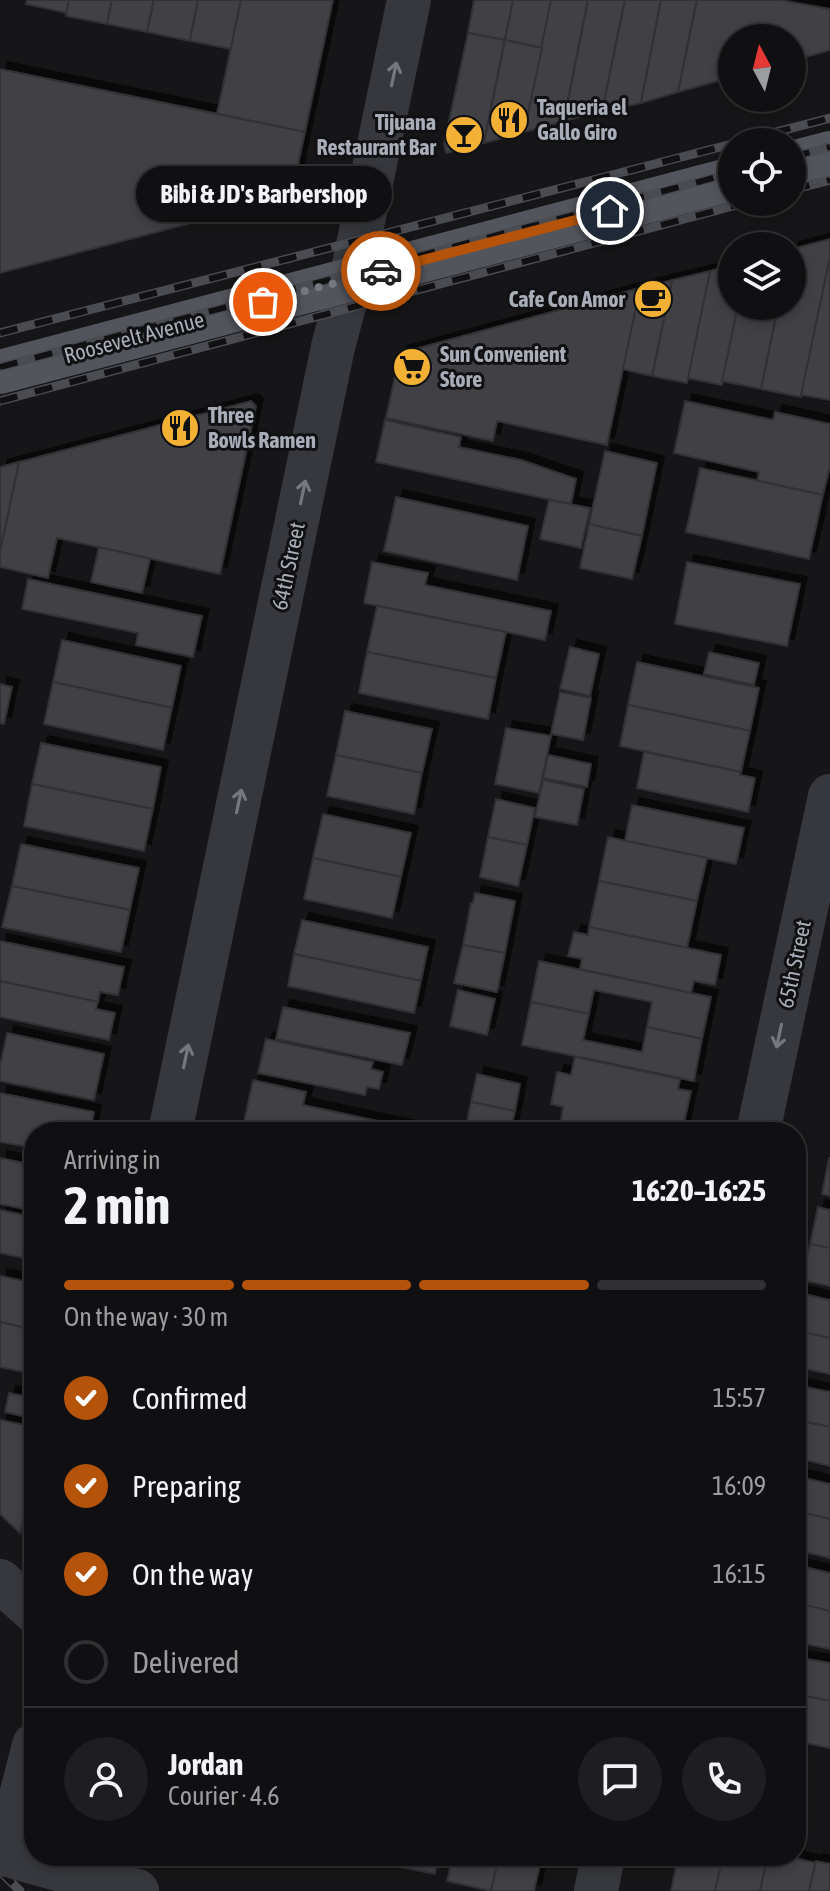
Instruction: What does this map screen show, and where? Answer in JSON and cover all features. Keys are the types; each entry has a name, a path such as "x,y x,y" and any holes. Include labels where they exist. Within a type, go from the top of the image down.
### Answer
{"main road":[{"path":"806,159 830,153"},
{"name":"Roosevelt Avenue","path":"0,372 718,183"}],"street":[{"name":"64th Street","path":"172,1122 333,347 351,279 409,0"},
{"name":"65th Street","path":"760,1122 830,796"},
{"path":"0,1581 24,1602"},
{"path":"24,1784 1,1854 24,1860"},
{"path":"45,1866 137,1891"},
{"path":"596,1891 601,1866"}],"building":[{"path":"27,0 69,0 67,13 26,4"},
{"path":"69,0 112,0 107,24 66,16"},
{"path":"112,0 154,0 147,32 107,24"},
{"path":"154,0 198,0 190,41 147,32"},
{"path":"198,0 241,0 231,49 190,41"},
{"path":"241,0 333,0 305,132 217,114"},
{"path":"474,0 513,0 505,40 468,33"},
{"path":"513,0 551,0 542,48 505,40"},
{"path":"551,0 588,0 564,121 524,132"},
{"path":"588,0 625,0 602,112 564,121"},
{"path":"625,0 661,0 641,103 602,112"},
{"path":"661,0 697,0 678,92 641,103"},
{"path":"697,0 780,0 830,9 830,50 806,57 806,24 718,24 718,81 678,92"},
{"path":"468,33 505,40 484,143 446,153 444,144"},
{"path":"505,40 542,48 524,132 484,143"},
{"path":"0,69 305,132 291,197 0,273"},
{"path":"830,239 830,257 801,397 761,389 775,320 806,320 806,245"},
{"path":"830,257 830,400 801,395"},
{"path":"718,269 718,320 735,320 722,385 687,378 710,271"},
{"path":"710,271 687,383 652,376 672,280"},
{"path":"672,280 652,376 622,369 640,288"},
{"path":"640,288 607,445 497,421 493,441 386,418 400,353"},
{"path":"735,320 775,320 761,389 722,381"},
{"path":"251,401 256,406 220,574 57,538 48,578 0,567 0,551 19,462"},
{"path":"685,401 773,420 775,412 830,424 830,466 823,495 757,481 759,472 674,453"},
{"path":"385,420 461,437 459,447 521,460 576,479 571,504 376,462"},
{"path":"605,451 657,463 642,536 589,524"},
{"path":"19,462 0,551 0,467"},
{"path":"700,468 823,495 809,559 686,532"},
{"path":"396,497 528,526 517,580 384,551"},
{"path":"549,500 590,508 581,548 540,539"},
{"path":"589,524 642,536 632,579 580,568"},
{"path":"99,547 150,559 142,593 91,582"},
{"path":"372,562 428,573 425,585 551,611 545,640 364,603"},
{"path":"687,562 800,584 787,646 675,624"},
{"path":"28,579 202,616 193,657 136,645 138,633 22,609"},
{"path":"377,606 506,632 496,678 367,652"},
{"path":"62,640 181,666 172,708 53,682"},
{"path":"570,647 599,654 590,696 560,689"},
{"path":"367,652 496,678 488,719 359,693"},
{"path":"709,652 759,663 754,685 704,674"},
{"path":"637,662 759,688 750,731 628,705"},
{"path":"53,682 172,708 163,750 44,724"},
{"path":"0,684 12,687 4,724 0,723"},
{"path":"560,692 591,698 583,740 551,734"},
{"path":"628,705 750,731 741,772 620,746"},
{"path":"345,711 432,729 422,773 336,755"},
{"path":"506,728 551,736 539,793 495,784"},
{"path":"41,743 161,767 153,809 32,784"},
{"path":"644,752 741,772 740,775 755,778 748,812 637,788"},
{"path":"336,755 422,773 414,814 327,796"},
{"path":"548,755 591,764 587,787 543,778"},
{"path":"543,780 584,789 577,825 535,817"},
{"path":"32,784 153,809 144,851 24,826"},
{"path":"496,799 535,808 527,845 488,837"},
{"path":"632,805 744,828 736,864 625,841"},
{"path":"323,814 411,833 401,877 313,858"},
{"path":"488,837 527,845 518,886 480,877"},
{"path":"608,837 707,858 697,901 599,881"},
{"path":"21,844 139,868 130,910 12,886"},
{"path":"313,858 401,877 392,918 304,899"},
{"path":"599,881 697,901 687,948 589,927"},
{"path":"12,886 130,910 121,952 2,927"},
{"path":"475,893 515,901 505,953 463,945"},
{"path":"302,920 428,947 421,981 294,954"},
{"path":"589,927 721,955 715,985 694,981 691,993 580,969 582,959 568,956 574,932 588,935"},
{"path":"0,941 124,967 118,995 100,992 98,1002 0,981"},
{"path":"463,945 505,953 497,992 454,983"},
{"path":"294,954 421,981 414,1013 288,986"},
{"path":"539,961 711,997 702,1039 647,1027 652,1002 594,990 589,1014 531,1002"},
{"path":"0,981 98,1002 96,1009 115,1013 109,1040 0,1017"},
{"path":"458,990 495,999 487,1035 450,1026"},
{"path":"531,1002 589,1014 583,1040 642,1052 647,1027 702,1039 694,1081 522,1045"},
{"path":"283,1007 410,1033 402,1065 276,1039"},
{"path":"7,1033 104,1054 94,1100 0,1081"},
{"path":"266,1039 373,1062 371,1069 383,1072 379,1089 367,1087 365,1095 258,1073"},
{"path":"575,1057 680,1079 678,1089 691,1091 684,1122 561,1120 563,1107 551,1104 557,1072 571,1075"},
{"path":"477,1074 520,1084 515,1111 471,1102"},
{"path":"253,1080 306,1092 303,1105 382,1122 244,1122"},
{"path":"0,1093 94,1112 92,1122 24,1122 24,1146 0,1142"},
{"path":"471,1102 515,1111 512,1122 467,1122"},
{"path":"0,1158 24,1163 24,1209 0,1204"},
{"path":"830,1158 830,1196 822,1194"},
{"path":"818,1207 830,1210 830,1248 810,1244"},
{"path":"0,1210 24,1215 24,1258 0,1253"},
{"path":"810,1244 830,1248 830,1286 806,1281"},
{"path":"0,1276 24,1281 24,1328 0,1322"},
{"path":"806,1294 830,1300 830,1338 806,1333"},
{"path":"0,1322 24,1328 24,1372 0,1367"},
{"path":"806,1333 830,1338 830,1374 806,1369"},
{"path":"806,1387 830,1392 830,1427 806,1422"},
{"path":"9,1393 24,1396 24,1417 5,1412"},
{"path":"0,1420 24,1425 24,1514 20,1533 0,1514"},
{"path":"806,1422 830,1427 830,1466 806,1460"},
{"path":"806,1478 830,1484 830,1519 806,1513"},
{"path":"806,1513 830,1519 830,1558 806,1552"},
{"path":"806,1567 830,1573 830,1611 806,1605"},
{"path":"806,1605 830,1611 830,1649 806,1644"},
{"path":"806,1659 830,1663 830,1701 806,1696"},
{"path":"806,1696 830,1701 830,1748 806,1743"},
{"path":"806,1861 816,1863 809,1891 760,1891 766,1866 806,1866"},
{"path":"816,1861 830,1864 830,1891 809,1891"},
{"path":"396,1866 437,1866 435,1874"},
{"path":"451,1866 497,1866 491,1891 447,1881"},
{"path":"497,1866 540,1866 534,1891 491,1891"},
{"path":"676,1866 721,1866 715,1891 671,1891"},
{"path":"721,1866 766,1866 760,1891 715,1891"}],"railway":[{"path":"792,128 830,118"},
{"path":"806,153 830,147"},
{"path":"0,333 718,148"},
{"path":"0,367 718,177"},
{"path":"806,186 830,180"},
{"path":"0,401 718,210"},
{"path":"0,1827 24,1850"},
{"path":"40,1866 66,1891"},
{"path":"0,1871 20,1891"}],"way so far":[{"path":"263,302 381,271"}],"place":[{"name":"Taqueria el Gallo Giro","path":"509,120"},
{"name":"Tijuana Restaurant Bar","path":"464,135"},
{"name":"Cafe Con Amor","path":"653,299"},
{"name":"Bibi & JD's Barbershop","path":"263,302"},
{"name":"Sun Convenient Store","path":"412,367"},
{"name":"Three Bowls Ramen","path":"180,428"}],"route":[{"path":"381,271 610,211"}]}
